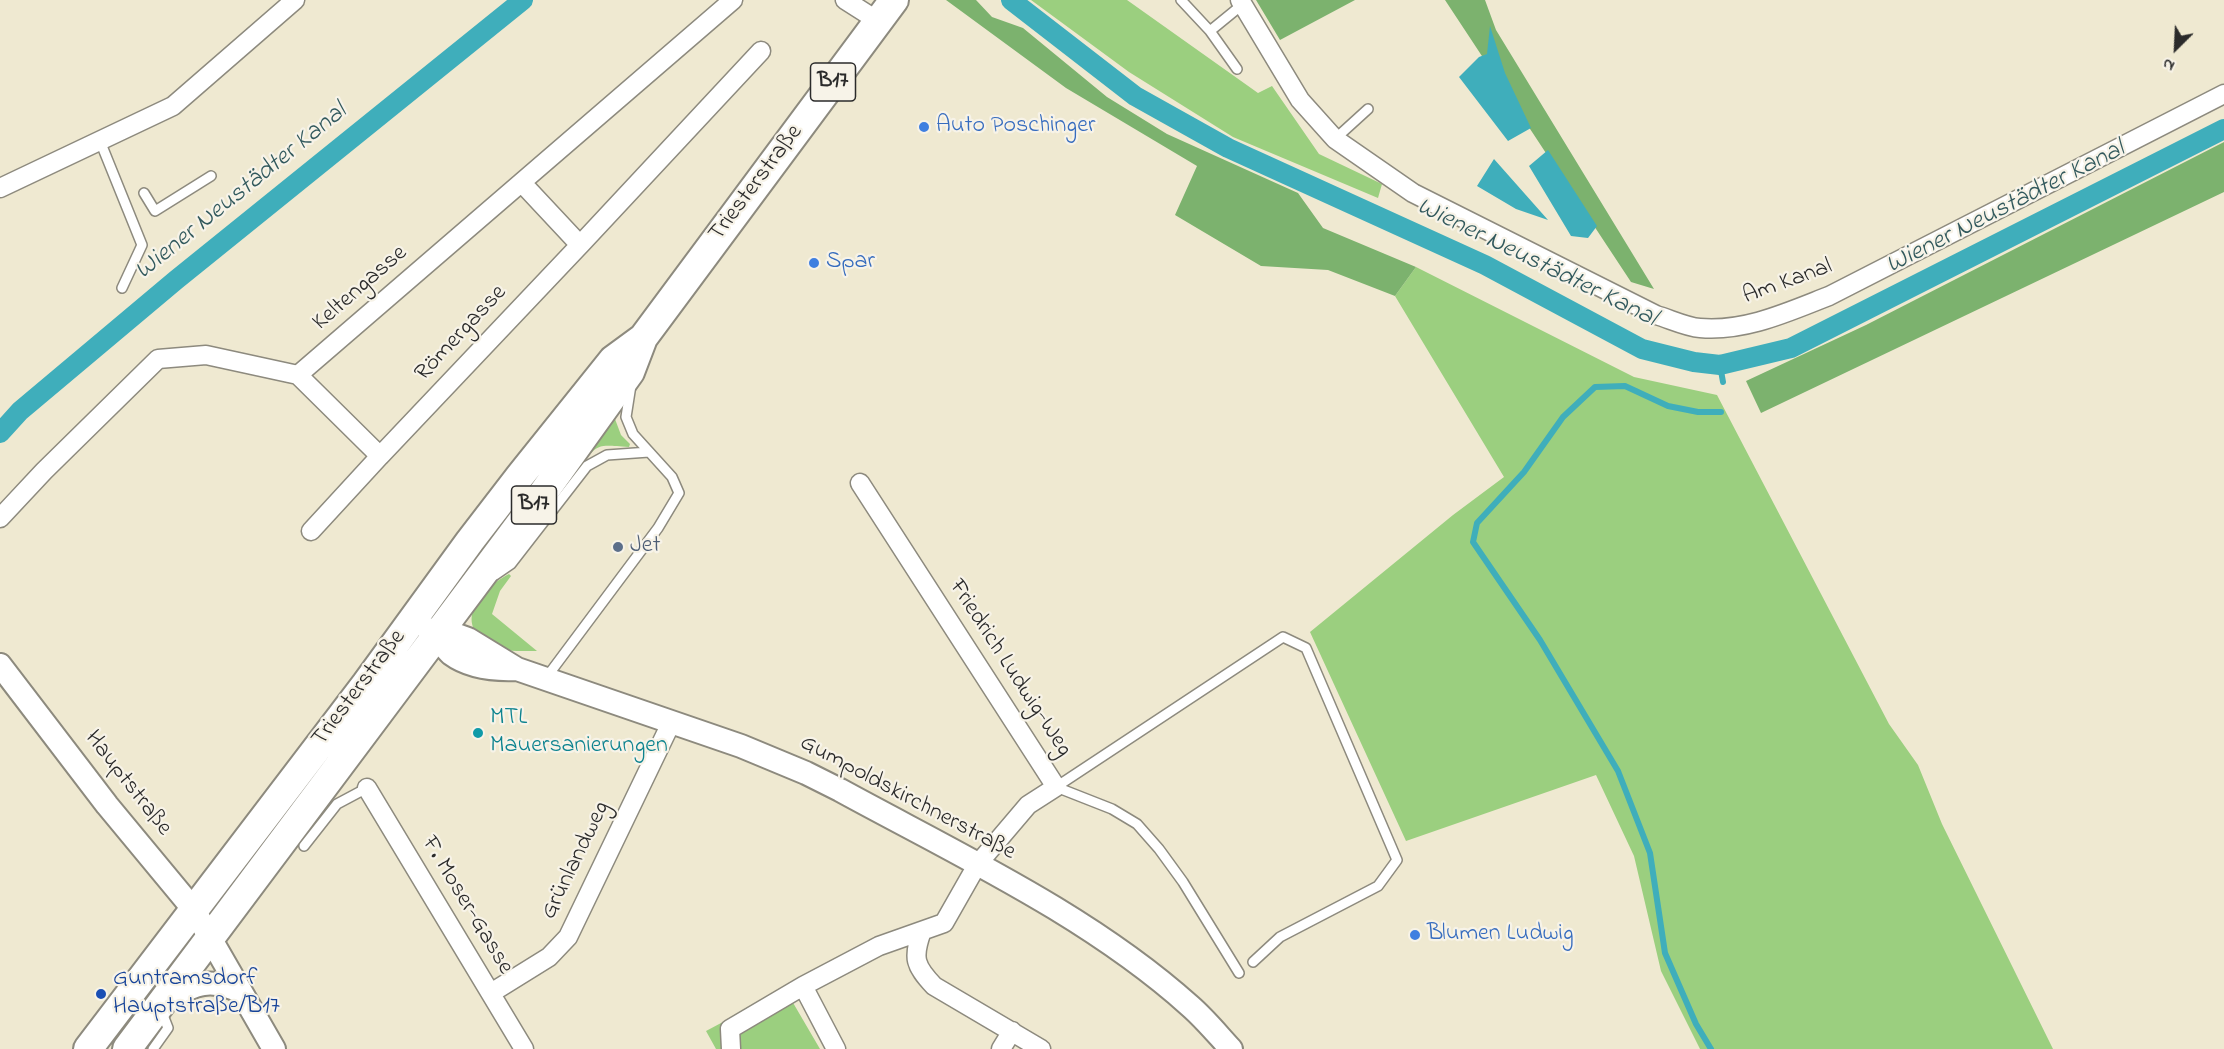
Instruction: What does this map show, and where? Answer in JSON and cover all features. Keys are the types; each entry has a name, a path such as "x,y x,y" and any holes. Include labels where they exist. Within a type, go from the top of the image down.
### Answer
{"main road":[{"name":"Triesterstraße","path":"128,1049 480,579 630,372 643,338 886,10"},
{"name":"Triesterstraße","path":"88,1049 476,533 613,360 643,338"}],"street":[{"path":"0,188 173,106 295,0"},
{"name":"Keltengasse","path":"298,375 733,0"},
{"path":"845,0 886,10"},
{"name":"Am Kanal","path":"1241,2 1300,100 1335,140 1413,193 1656,315 1699,328 1722,327 1769,319 1829,297 2224,94"},
{"name":"Römergasse","path":"311,531 761,51"},
{"path":"522,183 580,245"},
{"path":"0,518 44,471 158,359 206,355 298,375 380,456"},
{"name":"Friedrich Ludwig-Weg","path":"731,1049 730,1029 803,986 879,946 944,923 977,865 1028,805 1056,787 860,483"},
{"name":"Gumpoldskirchnerstraße","path":"414,618 438,636 451,653 477,666 496,670 517,669 546,678 672,721 806,773 977,865 1111,944 1192,1007 1231,1049"},
{"name":"Hauptstraße","path":"0,665 107,805 194,910 274,1049"},
{"name":"Grünlandweg","path":"491,993 549,957 568,937 672,721"},
{"name":"F. Moser-Gasse","path":"368,788 524,1049"},
{"path":"922,931 915,958 922,973 934,986 1041,1049"},
{"path":"162,1003 197,984 225,984 241,992"},
{"path":"803,986 836,1049"},
{"path":"1001,1049 1012,1031"}],"lane":[{"path":"1181,0 1210,31 1237,69"},
{"path":"1210,31 1241,2"},
{"path":"1335,140 1368,110"},
{"path":"100,141 142,245 122,288"},
{"path":"144,193 155,211 211,176"},
{"path":"546,678 658,528 679,493 672,477 633,434 626,417 632,390 630,372"},
{"path":"480,579 491,578 511,564 586,466 607,455 649,452"},
{"path":"1056,787 1283,637 1306,648 1397,860 1378,886 1280,937 1253,962"},
{"path":"1056,787 1112,809 1137,824 1183,882 1239,973"},
{"path":"304,846 337,804 368,788"},
{"path":"153,1049 168,1028 162,1003"}],"green space":[{"path":"946,0 976,0 992,17 1023,28 1107,97 1167,134 1298,193 1323,228 1416,267 1395,296 1328,270 1261,266 1175,215 1197,166 1066,88"},
{"path":"1031,0 1127,0 1258,93 1272,86 1319,154 1382,184 1378,198 1233,137 1129,72"},
{"path":"1256,0 1355,0 1280,40"},
{"path":"1445,0 1485,0 1496,30 1654,289 1631,282"},
{"path":"2224,142 2224,192 1761,413 1746,381 1866,325"},
{"path":"1416,267 1634,377 1717,395 1889,724 1918,765 1942,824 2053,1049 1700,1049 1661,971 1634,856 1596,775 1406,841 1310,632 1453,515 1504,477 1395,296"},
{"path":"613,418 621,435 630,444 629,447 598,447 577,471"},
{"path":"509,574 511,576 500,591 492,614 537,651 499,649 481,638 474,629 472,619 479,599 488,589"},
{"path":"785,989 820,1049 716,1049 706,1031"}],"water":[{"path":"1490,26 1505,73 1531,128 1508,141 1459,77 1479,57 1487,54"},
{"path":"1548,150 1597,226 1588,238 1571,236 1529,166"},
{"path":"1494,159 1548,220 1516,209 1477,186"}],"waterway":[{"name":"Wiener Neustädter Kanal","path":"0,433 20,411 176,280 523,0"},
{"name":"Wiener Neustädter Kanal","path":"1011,0 1135,96 1228,148 1485,265 1642,349 1694,362 1720,365 1791,348 2224,129"},
{"path":"1720,365 1723,382"},
{"path":"1711,1049 1696,1024 1665,953 1650,853 1618,771 1540,640 1473,542 1477,523 1524,472 1563,417 1595,387 1625,386 1668,406 1698,412 1721,412"}],"place":[{"name":"Auto Poschinger","path":"924,127"},
{"name":"Spar","path":"814,263"},
{"name":"Jet","path":"618,547"},
{"name":"MTL Mauersanierungen","path":"478,733"},
{"name":"Blumen Ludwig","path":"1415,935"},
{"name":"Guntramsdorf Hauptstraße/B17","path":"101,994"}]}
